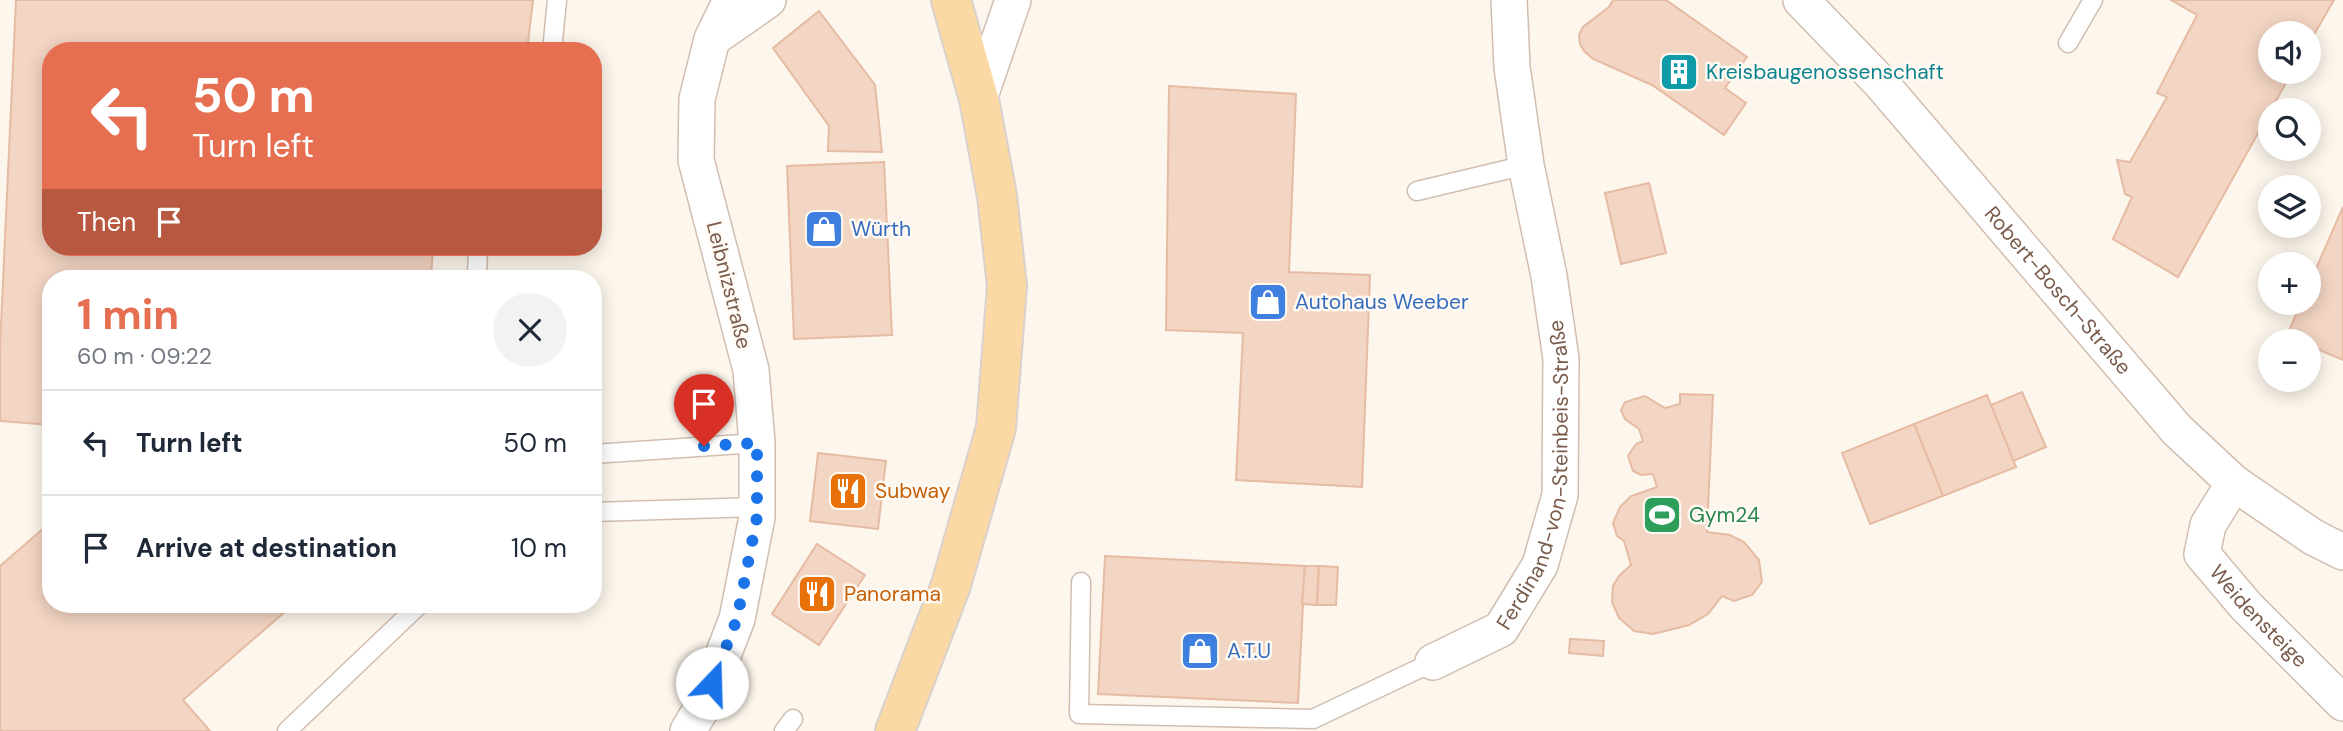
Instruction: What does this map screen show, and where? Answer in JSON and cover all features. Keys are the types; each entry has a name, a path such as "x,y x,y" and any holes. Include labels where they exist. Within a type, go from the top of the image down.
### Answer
{"main road":[{"path":"894,731 951,585 996,428 1007,286 997,196 979,99 951,0"}],"street":[{"name":"Leibnizstraße","path":"688,731 704,704 737,619 757,517 757,443 751,370 696,160 697,99 712,39 730,0"},
{"path":"712,39 768,0"},
{"path":"979,99 1013,0"},
{"name":"Ferdinand-von-Steinbeis-Straße","path":"1433,662 1501,629 1540,565 1560,495 1561,359 1549,276 1526,165 1512,67 1510,0"},
{"name":"Robert-Bosch-Straße","path":"1801,0 1879,81 2177,430 2234,482 2314,537 2343,552"},
{"name":"Weidensteige","path":"2234,482 2208,525 2202,554 2246,606 2343,703"}],"lane":[{"path":"553,42 556,0"},
{"path":"2068,43 2093,0"},
{"path":"1417,191 1526,165"},
{"path":"602,453 757,443"},
{"path":"602,512 757,506"},
{"name":"Ferdinand-von-Steinbeis-Straße","path":"1081,582 1079,714 1313,719 1433,662"},
{"path":"287,731 411,613"}],"building":[{"path":"16,0 533,0 528,42 42,42 42,256 432,256 432,270 42,270 42,424 0,421 0,346"},
{"name":"Kreisbaugenossenschaft","path":"1613,0 1666,0 1747,57 1725,88 1746,103 1724,135 1652,85 1593,59 1584,51 1579,35 1583,27 1609,7"},
{"path":"2171,0 2334,0 2321,22 2258,21 2258,84 2285,84 2278,98 2258,98 2258,133 2178,277 2113,239 2132,197 2125,194 2117,160 2130,162 2167,97 2157,93 2197,15"},
{"path":"819,11 875,85 882,152 828,151 829,126 773,48"},
{"name":"Autohaus Weeber","path":"1169,86 1296,94 1289,272 1370,275 1362,487 1236,480 1243,333 1166,330"},
{"path":"884,162 892,335 794,339 787,166"},
{"path":"1649,183 1666,253 1621,264 1605,193"},
{"path":"2343,207 2343,360 2321,351 2321,329 2290,329 2296,315 2321,315 2321,257"},
{"path":"2022,392 2046,447 2013,461 1991,405"},
{"name":"Gym24","path":"1680,394 1713,395 1707,532 1730,535 1744,542 1759,560 1762,582 1752,595 1734,601 1722,596 1708,614 1689,625 1653,634 1634,631 1619,618 1612,602 1613,586 1631,565 1624,541 1617,536 1613,523 1620,507 1631,496 1657,487 1653,474 1641,475 1633,471 1628,456 1636,444 1643,441 1639,429 1625,419 1621,410 1625,402 1645,396 1665,408 1680,404"},
{"path":"1987,395 2016,467 1943,496 1914,424"},
{"path":"1914,424 1943,496 1870,524 1842,453"},
{"name":"Subway","path":"818,453 886,461 878,529 810,521"},
{"path":"42,530 42,613 284,613 183,700 210,731 0,731 0,566"},
{"path":"817,544 865,575 819,645 772,614"},
{"name":"A.T.U","path":"1105,556 1305,566 1298,703 1098,694"},
{"path":"1305,566 1319,566 1317,605 1302,604"},
{"path":"1319,566 1338,567 1336,605 1317,605"},
{"path":"1570,639 1604,641 1603,656 1569,653"}],"place":[{"name":"Kreisbaugenossenschaft","path":"1679,72"},
{"name":"Würth","path":"824,229"},
{"name":"Autohaus Weeber","path":"1268,302"},
{"name":"Subway","path":"848,491"},
{"name":"Gym24","path":"1662,515"},
{"name":"Panorama","path":"817,594"},
{"name":"A.T.U","path":"1200,651"}],"route":[{"path":"704,446 757,443 757,517 737,619 712,683"}]}
